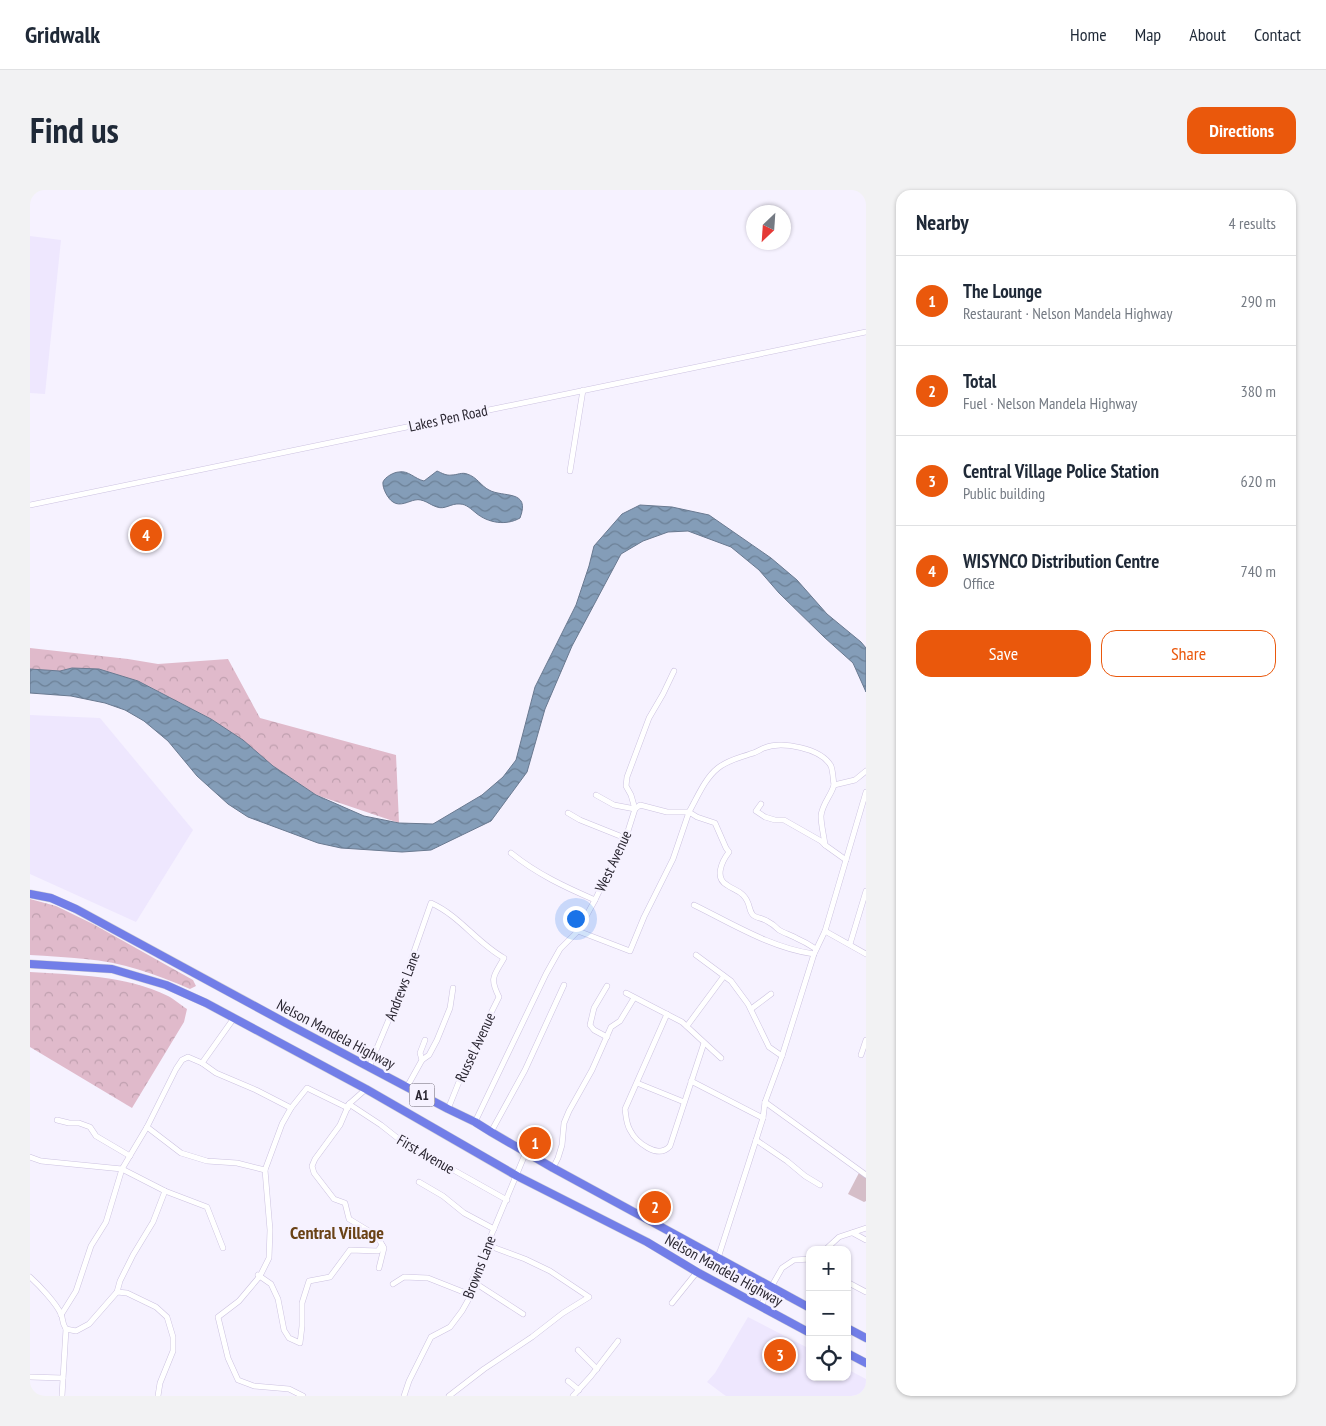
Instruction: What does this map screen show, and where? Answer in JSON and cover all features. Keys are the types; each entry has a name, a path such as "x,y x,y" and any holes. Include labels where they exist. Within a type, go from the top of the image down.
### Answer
{"highway":[{"name":"Nelson Mandela Highway","path":"30,894 51,898 76,910 475,1122 553,1168 806,1306"},
{"name":"Nelson Mandela Highway","path":"30,964 112,969 166,985 206,1002 237,1021 366,1089 517,1176 647,1242 697,1272 806,1331"},
{"path":"851,1330 866,1338"},
{"path":"851,1355 866,1363"}],"street":[{"name":"Lakes Pen Road","path":"30,505 866,332"},
{"path":"570,471 584,390"},
{"path":"635,810 626,786 627,777 649,718 664,694 674,671"},
{"path":"578,931 630,951 644,917 673,859 688,812 710,776 718,768 731,760 765,748 776,746 807,748 821,755 831,766 834,785 821,815 825,845"},
{"path":"834,785 855,780 866,771"},
{"path":"718,1258 763,1118 765,1102 782,1056 815,951 825,931 866,792"},
{"path":"596,795 614,805 635,810"},
{"path":"760,804 756,811 765,817 784,820 821,841 846,860"},
{"path":"635,810 640,805 667,812 688,812 715,823 729,852 725,858 720,878 722,882 745,896 749,902 750,911 754,916 799,939 815,951"},
{"name":"West Avenue","path":"475,1122 546,974 560,949 578,931 595,900 625,838 635,810"},
{"path":"568,813 580,820 625,838"},
{"path":"511,853 525,865 552,881 595,900"},
{"path":"850,944 866,891"},
{"name":"Andrews Lane","path":"370,1067 397,1000 431,903"},
{"name":"Russel Avenue","path":"431,903 452,915 491,951 504,958 493,977 494,986 499,997 469,1057 448,1109"},
{"path":"694,905 769,942 799,952 815,951"},
{"path":"825,931 866,954"},
{"path":"696,955 731,981 751,1009 769,1047 782,1056"},
{"path":"688,1026 724,976"},
{"path":"491,1132 524,1070 564,986"},
{"path":"607,1037 594,1030 590,1025 594,1008 608,986"},
{"path":"407,1087 422,1060 429,1055 437,1040 450,1008 453,988"},
{"path":"626,993 688,1026 704,1044 721,1058"},
{"path":"751,1009 770,994"},
{"path":"553,1168 562,1145 564,1123 592,1070 611,1027 620,1021 634,998"},
{"path":"667,1014 626,1109 627,1122 634,1137 649,1148 663,1151 670,1146 704,1044"},
{"path":"202,1062 237,1021"},
{"path":"422,1060 420,1054 425,1040"},
{"path":"861,1055 866,1040"},
{"path":"61,1314 76,1291 91,1246 106,1222 122,1169 147,1127 176,1069 182,1060 188,1057 202,1062 216,1073 256,1090 291,1108 282,1124 265,1170 270,1230 269,1258 259,1275 239,1301 218,1317 230,1363 238,1380 254,1386 289,1389 303,1396"},
{"path":"691,1080 763,1118"},
{"path":"637,1083 684,1102"},
{"name":"First Avenue","path":"291,1108 307,1088 364,1113 400,1140 506,1200"},
{"path":"366,1089 348,1106 340,1125 315,1158 312,1166 314,1173 334,1199 345,1203 349,1219 377,1236 384,1248 379,1268"},
{"path":"765,1102 866,1174"},
{"path":"57,1120 79,1123 90,1127 96,1136 130,1156"},
{"path":"147,1127 181,1153 207,1161 238,1163 265,1170"},
{"path":"756,1140 820,1185"},
{"name":"Browns Lane","path":"404,1396 409,1381 431,1338 450,1327 462,1311 470,1295 472,1281 526,1152"},
{"path":"30,1158 41,1162 122,1169 165,1191 207,1207 223,1248"},
{"path":"419,1182 444,1196 464,1213 494,1229"},
{"path":"66,1329 76,1330 89,1324 117,1292 120,1281 133,1255 153,1222 165,1191"},
{"path":"829,1246 839,1237 866,1228"},
{"path":"853,1233 866,1240"},
{"path":"259,1275 271,1284 278,1299 284,1330 290,1338 300,1343 302,1303 309,1281 330,1277 350,1250 378,1251 382,1245"},
{"path":"449,1396 563,1313 589,1298 550,1271 525,1259 487,1245"},
{"path":"760,1307 782,1268 794,1260 806,1260"},
{"path":"672,1303 697,1272"},
{"path":"30,1277 42,1287 61,1314 62,1323 66,1329 62,1396"},
{"path":"393,1284 404,1277 428,1278 470,1295"},
{"path":"472,1281 523,1314"},
{"path":"851,1284 866,1292"},
{"path":"117,1292 127,1293 156,1308 166,1317 173,1337 173,1351 160,1383 158,1396"},
{"path":"573,1396 618,1341"},
{"path":"578,1350 597,1369"},
{"path":"30,1378 62,1378"},
{"path":"568,1381 579,1390"}],"shaded area":[{"path":"30,236 61,240 45,394 30,393"},
{"path":"30,715 100,718 193,830 136,922 30,874"},
{"path":"861,1169 866,1173 866,1201 864,1202 848,1194"},
{"path":"748,1317 806,1347 806,1381 851,1381 851,1371 866,1379 866,1396 726,1396 707,1382 715,1373"}],"green space":[{"path":"30,648 158,664 228,659 260,718 396,755 399,823 316,795 273,766 211,719 138,681 72,668 60,671 30,669"},
{"path":"30,899 56,906 93,924 193,980 196,986 190,989 164,978 112,963 78,958 30,955"},
{"path":"30,972 83,975 135,984 168,996 187,1009 184,1022 132,1108 30,1047"}],"water":[{"path":"437,471 448,475 467,474 474,477 489,490 514,496 522,503 520,518 503,523 486,519 462,504 440,508 418,500 401,504 396,503 389,498 384,490 384,480 395,473 405,472 424,481"},
{"path":"640,505 672,507 709,515 771,558 797,580 827,614 866,648 866,692 853,663 779,593 759,570 731,547 688,531 668,532 643,541 621,554 572,646 545,709 527,772 491,821 431,850 402,852 341,848 318,843 248,817 228,804 197,776 168,741 144,721 125,710 105,703 71,696 30,693 30,669 60,671 72,668 99,669 138,681 211,719 243,740 273,766 316,795 364,816 399,823 433,824 482,795 503,777 516,760 535,687 576,605 594,546 622,514"}],"place":[{"name":"WISYNCO Distribution Centre","path":"146,535"},
{"name":"The Lounge","path":"535,1143"},
{"name":"Total","path":"655,1207"},
{"name":"Central Village Police Station","path":"780,1355"}],"district":[{"name":"Central Village","path":"337,1232"}]}
